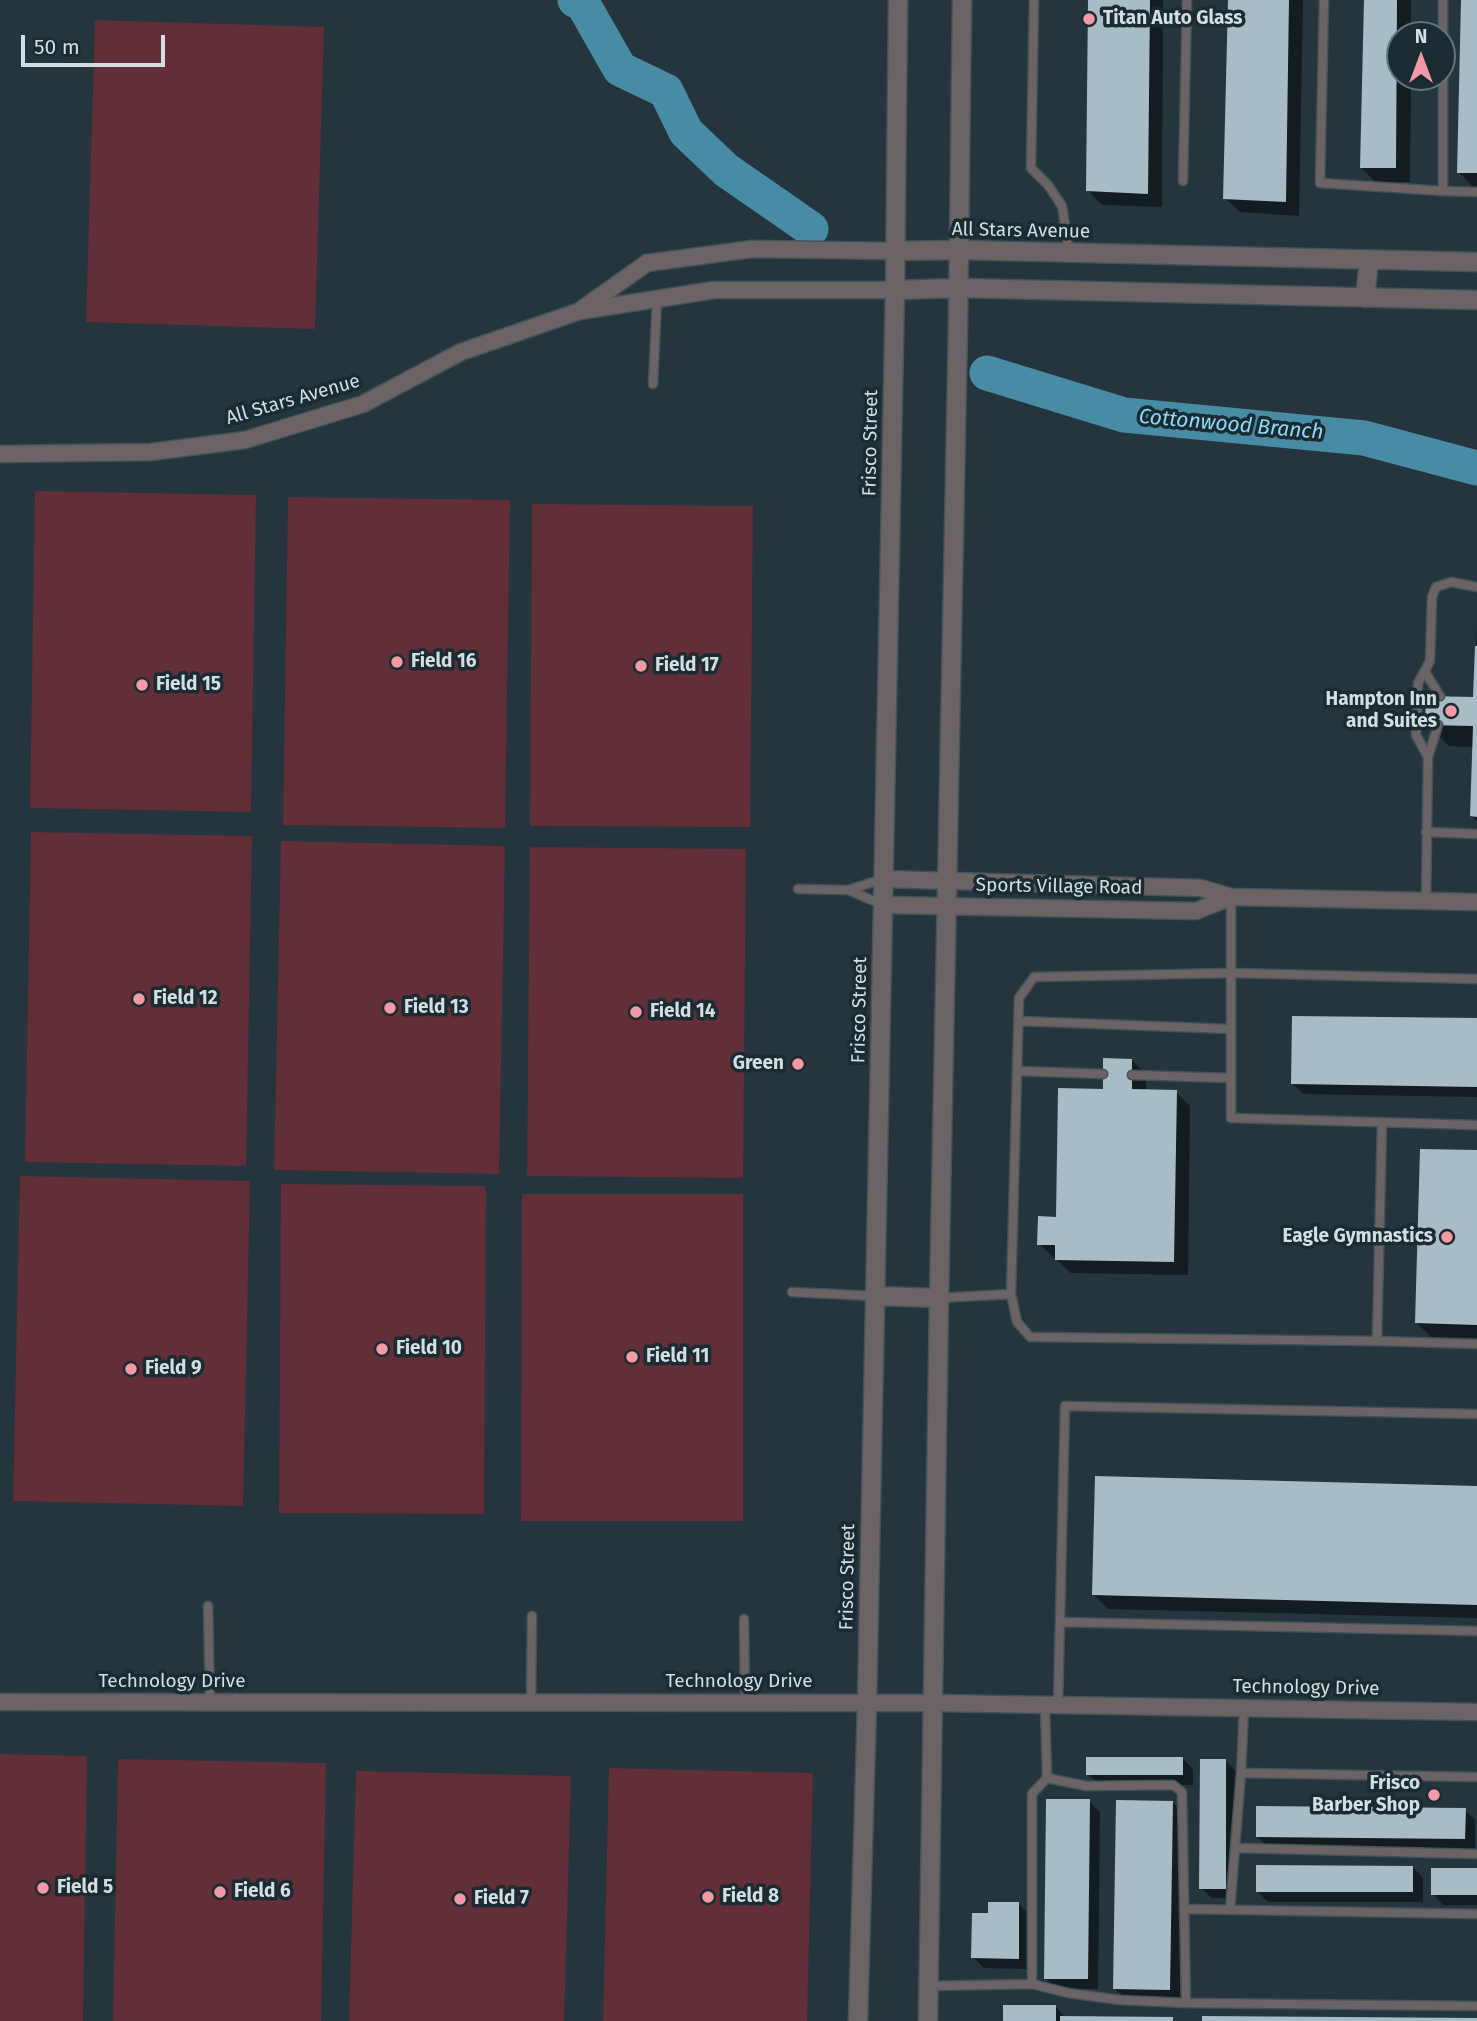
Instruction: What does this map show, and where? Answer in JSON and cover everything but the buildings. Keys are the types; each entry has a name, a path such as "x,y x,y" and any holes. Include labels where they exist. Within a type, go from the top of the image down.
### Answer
{"street":[{"name":"Frisco Street","path":"858,2021 883,905 898,0"},
{"path":"928,2021 962,0"},
{"name":"All Stars Avenue","path":"580,311 647,263 752,249 959,250 1477,262"},
{"path":"1365,298 1369,260"},
{"name":"All Stars Avenue","path":"0,454 151,453 245,440 363,404 461,352 580,311 714,290 959,288 1477,300"},
{"name":"Sports Village Road","path":"883,879 1201,888 1231,897 1477,902"},
{"name":"Sports Village Road","path":"883,905 1196,911 1231,897"},
{"path":"874,1296 939,1298"},
{"name":"Technology Drive","path":"0,1702 934,1703 1477,1712"}],"lane":[{"path":"1034,0 1031,168 1048,185 1062,206 1070,253"},
{"path":"1182,181 1187,0"},
{"path":"1324,0 1320,183 1477,192"},
{"path":"1443,0 1443,191"},
{"path":"653,384 657,299"},
{"path":"1428,757 1416,735 1415,720 1418,683 1430,661 1432,597 1436,587 1451,582 1477,587"},
{"path":"1425,672 1440,696"},
{"path":"1426,902 1428,757 1438,725"},
{"path":"1426,832 1477,834"},
{"path":"798,890 848,890 883,879"},
{"path":"848,890 883,905"},
{"path":"1231,897 1231,1118 1477,1125"},
{"path":"1477,979 1231,973 1034,977 1019,998 1011,1294 1017,1322 1030,1337 1377,1341 1477,1345"},
{"path":"1019,1021 1231,1029"},
{"path":"1019,1071 1103,1074"},
{"path":"1132,1075 1231,1078"},
{"path":"1377,1341 1382,1122"},
{"path":"792,1292 874,1296"},
{"path":"939,1298 1011,1294"},
{"path":"1032,1984 1032,1794 1047,1778 1060,1622 1065,1406 1477,1414"},
{"path":"208,1606 210,1703"},
{"path":"531,1703 532,1616"},
{"path":"744,1619 745,1703"},
{"path":"1060,1622 1477,1631"},
{"path":"1230,1910 1244,1708"},
{"path":"1241,1773 1477,1777"},
{"path":"1047,1778 1086,1786 1173,1784 1182,1791 1186,2003"},
{"path":"1235,1849 1477,1854"},
{"path":"1184,1909 1477,1914"},
{"path":"929,1986 1032,1984 1068,1993 1120,2000 1186,2003 1477,2006"}],"shaded area":[{"path":"95,20 324,27 315,329 86,322"},
{"name":"Field 15","path":"35,491 256,495 251,812 30,808"},
{"name":"Field 16","path":"288,497 510,500 505,828 283,825"},
{"name":"Field 17","path":"532,504 753,506 750,827 530,826"},
{"name":"Field 12","path":"31,832 252,836 246,1166 25,1162"},
{"name":"Field 13","path":"281,841 505,846 499,1174 274,1170"},
{"name":"Field 14","path":"530,847 746,849 743,1178 527,1176"},
{"name":"Field 9","path":"20,1176 250,1181 243,1506 13,1501"},
{"name":"Field 10","path":"281,1184 486,1186 484,1514 279,1513"},
{"name":"Field 11","path":"522,1194 743,1194 743,1521 521,1521"},
{"name":"Field 5","path":"0,1754 87,1756 83,2021 0,2021"},
{"name":"Field 6","path":"118,1759 326,1763 321,2021 113,2021"},
{"name":"Field 8","path":"609,1768 813,1773 807,2021 603,2021"},
{"name":"Field 7","path":"356,1771 571,1776 564,2021 349,2021"}],"waterway":[{"name":"Cottonwood Branch","path":"575,0 583,4 620,69 666,91 686,132 726,170 811,229"},
{"name":"Cottonwood Branch","path":"987,373 1124,415 1364,438 1477,468"}],"place":[{"name":"Titan Auto Glass","path":"1089,19"},
{"name":"Field 16","path":"397,662"},
{"name":"Field 17","path":"641,666"},
{"name":"Field 15","path":"142,685"},
{"name":"Hampton Inn and Suites","path":"1451,711"},
{"name":"Field 12","path":"139,999"},
{"name":"Field 13","path":"390,1008"},
{"name":"Field 14","path":"636,1012"},
{"name":"Green","path":"798,1064"},
{"name":"Eagle Gymnastics","path":"1447,1237"},
{"name":"Field 10","path":"382,1349"},
{"name":"Field 11","path":"632,1357"},
{"name":"Field 9","path":"131,1369"},
{"name":"Frisco Barber Shop","path":"1434,1795"},
{"name":"Field 5","path":"43,1888"},
{"name":"Field 6","path":"220,1892"},
{"name":"Field 8","path":"708,1897"},
{"name":"Field 7","path":"460,1899"}]}
